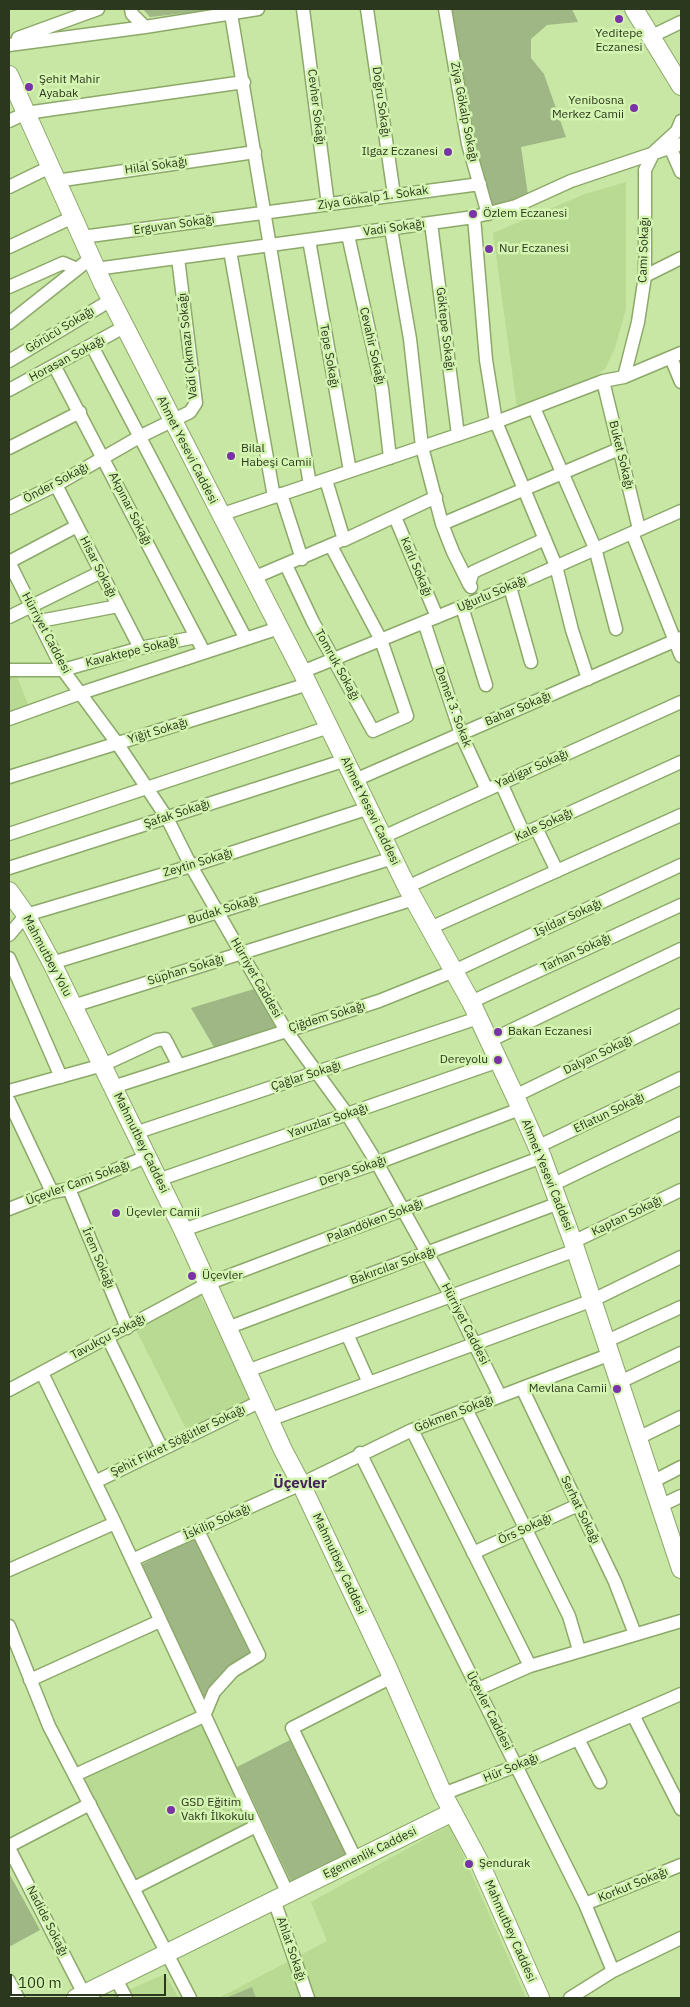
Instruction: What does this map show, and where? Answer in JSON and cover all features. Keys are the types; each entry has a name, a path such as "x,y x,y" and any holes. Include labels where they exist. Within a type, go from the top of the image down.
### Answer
{"street":[{"path":"9,43 98,9"},
{"path":"131,9 132,14 144,28"},
{"path":"9,43 144,28 258,9"},
{"name":"Cevher Sokağı","path":"303,9 328,205"},
{"name":"Doğru Sokağı","path":"367,9 394,195"},
{"name":"Ziya Gökalp Sokağı","path":"445,9 468,144 488,214"},
{"path":"634,9 681,86"},
{"path":"231,14 256,152 310,485"},
{"path":"650,38 681,22"},
{"name":"Ahmet Yesevi Caddesi","path":"9,74 93,263 124,327 305,678 393,858 471,1002 518,1102 540,1152 575,1246 680,1562"},
{"path":"9,121 26,113 244,82"},
{"path":"654,152 677,131 681,121"},
{"path":"676,146 681,172"},
{"name":"Vadi Sokağı","path":"93,263 178,258 474,217 516,206 571,181 676,146"},
{"name":"Hilal Sokağı","path":"9,187 53,174 256,152"},
{"name":"Cami Sokağı","path":"624,377 638,322 645,276 645,170 654,152"},
{"name":"Ziya Gökalp 1. Sokak","path":"266,212 480,184"},
{"name":"Erguvan Sokağı","path":"82,237 266,212"},
{"path":"9,247 73,217"},
{"path":"474,217 486,360 496,422 556,566 572,630 588,679"},
{"name":"Göktepe Sokağı","path":"431,223 458,435"},
{"path":"391,229 410,339 422,447 442,524 453,552 478,600"},
{"name":"Cevahir Sokağı","path":"348,235 382,389 390,458"},
{"name":"Tepe Sokağı","path":"309,240 350,471"},
{"path":"230,251 278,495 302,559"},
{"name":"Vadi Çıkmazı Sokağı","path":"172,421 190,412 196,403 178,258"},
{"path":"645,276 681,258"},
{"path":"9,286 63,263 77,269"},
{"path":"9,324 77,269 93,263"},
{"name":"Görücü Sokağı","path":"9,361 111,300"},
{"name":"Horasan Sokağı","path":"9,390 124,327"},
{"path":"92,346 141,436 246,639"},
{"path":"220,515 496,422 603,381 624,377 676,356 681,382"},
{"name":"Akpınar Sokağı","path":"55,366 204,652"},
{"name":"Buket Sokağı","path":"603,381 620,449 635,531 678,640 681,656"},
{"path":"534,408 595,548 616,629"},
{"path":"9,448 80,412"},
{"name":"Önder Sokağı","path":"9,508 56,485 141,436 172,421"},
{"path":"442,524 620,449"},
{"path":"326,480 344,540"},
{"name":"Hisar Sokağı","path":"56,485 140,648"},
{"path":"253,578 302,559 436,497"},
{"name":"Uğurlu Sokağı","path":"305,678 334,659 510,587 681,511"},
{"name":"Karlı Sokağı","path":"395,517 437,617"},
{"path":"9,562 77,526"},
{"path":"469,584 473,572 545,539"},
{"path":"331,546 381,640"},
{"name":"Hürriyet Caddesi","path":"9,562 64,670 117,743 167,818 191,866 285,1030 346,1114 377,1163 451,1296 500,1396"},
{"name":"Tomruk Sokağı","path":"286,565 294,585 373,731 407,716 381,640"},
{"path":"9,617 101,572"},
{"path":"510,587 531,662"},
{"path":"40,622 118,606"},
{"path":"462,607 486,685"},
{"name":"Demet 3. Sokak","path":"424,622 461,734 487,790"},
{"path":"9,719 81,693 279,628"},
{"name":"Kavaktepe Sokağı","path":"9,670 64,670 140,648 196,637"},
{"name":"Bahar Sokağı","path":"355,780 678,640"},
{"name":"Yiğit Sokağı","path":"9,777 117,743 305,678"},
{"name":"Yadigar Sokağı","path":"383,837 681,702"},
{"path":"9,834 329,727"},
{"name":"Şafak Sokağı","path":"9,868 346,760"},
{"name":"Kale Sokağı","path":"411,893 530,831 681,762"},
{"path":"501,783 557,871"},
{"name":"Zeytin Sokağı","path":"26,915 191,866 369,808"},
{"path":"430,928 681,815"},
{"name":"Budak Sokağı","path":"52,963 393,858"},
{"name":"Işıldar Sokağı","path":"454,971 681,865"},
{"name":"Mahmutbey Yolu","path":"9,891 26,915 82,1024"},
{"name":"Süphan Sokağı","path":"73,1006 241,953 411,893"},
{"name":"Tarhan Sokağı","path":"471,1002 681,905"},
{"path":"9,935 26,915"},
{"path":"489,1041 681,949"},
{"path":"9,958 61,1077"},
{"name":"Çiğdem Sokağı","path":"113,1087 178,1064 379,1001 454,971"},
{"name":"Dalyan Sokağı","path":"518,1102 681,1015"},
{"name":"Çağlar Sokağı","path":"135,1133 478,1018"},
{"name":"Mahmutbey Caddesi","path":"82,1024 146,1157 184,1230 269,1420 392,1677 443,1794 479,1861 540,1998"},
{"path":"9,1091 103,1065 157,1040 166,1039 178,1064"},
{"name":"Yavuzlar Sokağı","path":"158,1180 498,1061"},
{"name":"Eflatun Sokağı","path":"540,1152 681,1078"},
{"path":"9,1101 52,1192"},
{"name":"Derya Sokağı","path":"184,1230 377,1163 518,1102"},
{"path":"552,1185 681,1123"},
{"name":"Palandöken Sokağı","path":"207,1284 404,1210 540,1152"},
{"name":"Üçevler Cami Sokağı","path":"9,1209 52,1192 69,1189 146,1157"},
{"name":"İrem Sokağı","path":"69,1189 127,1328"},
{"name":"Kaptan Sokağı","path":"247,1371 451,1296 575,1246 681,1190"},
{"name":"Bakırcılar Sokağı","path":"227,1328 559,1203"},
{"path":"269,1420 593,1300 681,1257"},
{"name":"Tavukçu Sokağı","path":"10,1386 42,1373 207,1284"},
{"name":"Gökmen Sokağı","path":"301,1484 360,1453 412,1430 522,1388 609,1348 681,1307"},
{"path":"347,1334 369,1383"},
{"path":"108,1338 162,1449"},
{"path":"620,1382 681,1353"},
{"name":"Ahlat Sokağı","path":"42,1373 115,1523 256,1826 281,1897 308,1998"},
{"name":"Serhat Sokağı","path":"522,1388 615,1582 635,1634"},
{"name":"Şehit Fikret Söğütler Sokağı","path":"95,1482 261,1401"},
{"path":"466,1409 568,1616 579,1650"},
{"path":"638,1438 681,1418"},
{"path":"412,1430 530,1666"},
{"name":"Üçevler Caddesi","path":"360,1453 585,1904 613,1971"},
{"path":"652,1482 681,1467"},
{"name":"İskilip Sokağı","path":"132,1560 301,1484"},
{"path":"660,1506 681,1496"},
{"name":"Örs Sokağı","path":"473,1553 578,1505"},
{"path":"9,1570 115,1523"},
{"path":"75,1775 204,1716 214,1692 233,1671 259,1655 198,1531"},
{"path":"30,1680 160,1621"},
{"path":"478,1690 530,1666 681,1621"},
{"path":"9,1626 49,1726 190,1998"},
{"path":"356,1860 292,1728 392,1677"},
{"name":"Hür Sokağı","path":"443,1794 516,1766 681,1694"},
{"path":"633,1715 676,1788 681,1809"},
{"path":"578,1739 600,1782"},
{"path":"9,1847 90,1804"},
{"name":"Egemenlik Caddesi","path":"80,1996 453,1812"},
{"path":"134,1888 256,1826"},
{"name":"Nadide Sokağı","path":"9,1847 80,1996"},
{"name":"Korkut Sokağı","path":"585,1904 681,1865"},
{"path":"570,1998 613,1971 681,1938"},
{"path":"116,1979 126,1998"},
{"path":"9,1981 18,1998"}],"shaded area":[{"path":"143,9 212,9 213,10 150,17"},
{"path":"450,9 572,9 578,22 547,25 531,39 531,58 544,74 566,137 521,147 528,195 492,207 474,143"},
{"path":"626,182 626,309 615,348 605,369 591,380 517,408 493,233 585,194"},
{"path":"9,673 16,674 30,709 9,717"},
{"path":"254,989 277,1029 214,1047 191,1008"},
{"path":"199,1293 253,1400 188,1433 136,1330"},
{"path":"196,1536 255,1654 202,1703 139,1566"},
{"name":"GSD Eğitim Vakfı İlkokulu","path":"202,1723 250,1823 137,1881 82,1777"},
{"path":"290,1740 347,1857 293,1886 237,1767"},
{"path":"450,1825 526,1998 219,1998 327,1941 311,1902"},
{"path":"9,1873 40,1930 9,1947"},
{"path":"165,1974 179,1998 110,1998"},
{"path":"252,1987 256,1998 226,1998"}],"place":[{"name":"Yeditepe Eczanesi","path":"619,19"},
{"name":"Şehit Mahir Ayabak","path":"29,87"},
{"name":"Yenibosna Merkez Camii","path":"634,108"},
{"name":"Ilgaz Eczanesi","path":"448,152"},
{"name":"Özlem Eczanesi","path":"473,214"},
{"name":"Nur Eczanesi","path":"489,249"},
{"name":"Bilal Habeşi Camii","path":"231,456"},
{"name":"Bakan Eczanesi","path":"498,1032"},
{"name":"Dereyolu","path":"498,1060"},
{"name":"Üçevler Camii","path":"116,1213"},
{"name":"Üçevler","path":"192,1276"},
{"name":"Mevlana Camii","path":"617,1389"},
{"name":"GSD Eğitim Vakfı İlkokulu","path":"171,1810"},
{"name":"Şendurak","path":"469,1864"}],"district":[{"name":"Üçevler","path":"300,1484"}]}
